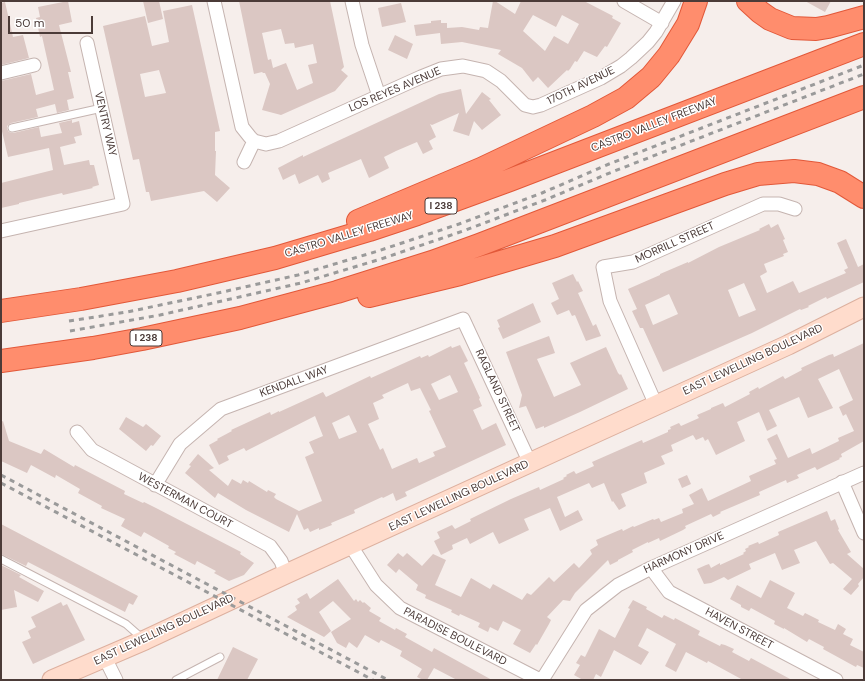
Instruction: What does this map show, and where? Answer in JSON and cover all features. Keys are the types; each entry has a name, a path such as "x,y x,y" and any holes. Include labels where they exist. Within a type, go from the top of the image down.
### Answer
{"highway":[{"path":"275,258 389,207 481,169 615,105 635,91 662,65 682,34 696,1"},
{"path":"748,1 770,19 787,26 804,29 828,27 864,18"},
{"name":"CASTRO VALLEY FREEWAY","path":"1,311 130,291 227,270 275,258 369,230 456,200 864,44"},
{"name":"I 238","path":"1,361 142,339 240,318 288,306 385,277 479,245 864,97"},
{"path":"288,306 368,296 472,270 561,244 725,184 758,174 782,171 818,174 840,182 864,197"}],"main road":[{"name":"EAST LEWELLING BOULEVARD","path":"52,680 145,640 286,574 351,546 788,346 864,307"}],"street":[{"path":"214,1 240,121 245,132 254,141 244,162"},
{"path":"352,1 362,45 379,96"},
{"path":"624,1 662,23"},
{"name":"170TH AVENUE","path":"529,107 533,108 541,105 612,72 640,50 656,32 674,1"},
{"name":"VENTRY WAY","path":"1,231 123,204 87,43"},
{"path":"1,73 34,65"},
{"name":"LOS REYES AVENUE","path":"254,141 266,144 279,141 440,69 463,66 486,71 501,81 521,103 529,107"},
{"name":"MORRILL STREET","path":"656,406 610,300 603,267 633,262 763,204 779,204 795,209"},
{"name":"RAGLAND STREET","path":"463,319 530,463"},
{"name":"KENDALL WAY","path":"155,484 180,444 221,409 463,319"},
{"name":"WESTERMAN COURT","path":"78,432 92,450 270,546 281,561 286,574"},
{"name":"HARMONY DRIVE","path":"541,680 586,610 618,585 651,568 864,473"},
{"path":"842,482 864,533"},
{"name":"PARADISE BOULEVARD","path":"351,546 376,585 400,608 541,680"},
{"name":"HAVEN STREET","path":"651,568 669,592 836,680"},
{"path":"105,658 116,680"}],"lane":[{"path":"12,128 102,108"},
{"path":"1,559 126,624 145,640"},
{"path":"176,680 220,657"}],"building":[{"path":"68,1 72,22 59,25 71,72 68,72 74,98 67,100 69,110 57,113 55,104 36,109 38,117 11,123 7,126 7,129 9,132 13,133 39,127 41,137 62,133 59,123 72,120 72,123 79,121 82,135 74,137 76,143 60,147 64,165 89,160 90,165 94,165 99,185 92,187 93,188 63,195 62,193 1,208 1,183 53,170 49,148 8,157 1,127 1,81 31,74 36,95 54,90 42,36 40,37 36,18 40,17 38,7"},
{"path":"143,1 159,1 163,19 148,23"},
{"path":"239,1 330,1 344,67 341,70 348,76 335,91 281,115 262,110 270,84 265,73 262,72 254,74","holes":["281,29 285,44 294,43 295,48 313,44 317,63 308,65 313,83 297,90 286,63 273,68 271,59 268,60 262,33"]},
{"path":"493,1 515,14 521,1 584,1 613,16 612,18 621,23 607,47 605,46 597,57 584,51 577,62 575,61 568,71 567,70 548,88 538,77 533,82 522,68 498,54 501,50 462,42 441,44 440,33 416,36 414,25 441,20 441,23 447,23 447,28 462,27 479,30 480,27 488,28","holes":["533,15 556,27 562,15 579,24 568,44 554,36 545,51 523,31"]},
{"path":"805,1 831,1 825,12"},
{"path":"5,2 13,37 23,35 29,58 1,65 1,3"},
{"path":"401,3 406,22 382,27 378,8"},
{"path":"192,5 220,131 215,132 215,175 230,188 217,202 204,191 151,201 149,192 146,192 139,159 133,160 103,26 145,16 152,46 169,42 163,11","holes":["159,70 166,93 145,97 140,74"]},
{"path":"395,35 413,44 407,59 388,50"},
{"path":"461,89 466,114 482,92 491,99 489,100 501,115 482,130 474,121 469,136 453,131 459,113 432,125 430,124 436,137 429,141 433,149 423,154 417,142 396,151 384,157 389,168 369,178 361,159 328,173 330,179 322,183 318,175 299,184 295,174 283,180 278,168 303,155 303,157 439,94"},
{"path":"769,224 771,228 778,224 785,239 783,240 788,252 783,254 784,256 764,264 767,272 760,276 767,293 793,281 799,293 846,273 844,270 848,268 837,243 846,239 858,267 864,264 864,282 827,299 826,297 808,306 809,307 800,309 752,333 663,372 643,328 640,328 632,311 637,309 628,289 688,263 719,247 760,230 759,229","holes":["744,283 756,310 739,317 728,290","669,294 678,314 653,325 645,305"]},
{"path":"573,274 583,291 578,293 593,326 596,324 601,336 586,341 575,315 572,316 569,310 557,315 551,303 559,299 552,283"},
{"path":"533,303 541,322 503,339 498,328 500,327 497,320"},
{"path":"549,336 555,353 537,359 554,397 581,385 570,363 606,347 618,373 620,375 621,374 628,389 544,428 544,426 536,429 526,406 519,408 522,395 506,352"},
{"path":"864,343 864,441 841,454 842,457 839,458 840,459 817,470 815,467 797,475 799,478 787,483 786,480 759,492 760,495 720,512 721,513 713,517 711,514 685,526 686,528 683,530 660,541 659,538 648,542 632,550 633,552 610,565 608,560 575,593 570,601 563,600 547,617 551,620 537,645 536,644 530,653 513,644 521,630 503,621 498,631 490,627 488,632 478,627 480,623 460,614 459,616 451,612 452,610 425,598 426,595 416,590 418,585 399,569 396,573 387,565 398,553 403,557 407,553 422,566 433,554 446,560 435,585 461,597 471,578 490,589 493,584 522,600 527,593 531,595 549,577 554,582 574,563 579,568 592,554 590,550 598,545 596,540 622,529 623,531 653,519 659,518 661,522 683,513 682,509 694,504 689,495 702,488 708,501 751,481 749,476 776,464 774,460 777,459 767,439 777,434 788,458 810,448 812,454 839,441 838,438 854,431 846,414 843,416 839,407 853,400 839,369 818,379 833,408 808,418 799,397 769,410 777,426 767,431 759,412 737,422 745,441 716,455 708,439 705,441 703,437 696,440 693,435 671,445 673,451 661,456 665,464 644,473 647,483 621,494 626,506 619,510 613,501 612,502 604,483 592,488 589,483 557,497 565,517 578,510 583,520 560,531 550,508 524,519 529,530 499,544 493,532 470,544 467,538 452,545 453,549 441,555 434,541 440,538 437,532 452,525 455,529 471,521 470,519 511,499 539,487 540,490 564,479 563,478 567,476 566,475 574,471 576,474 594,466 592,462 642,440 643,443 668,432 668,430 671,429 670,427 679,423 681,426 699,418 697,415 723,403 725,407 750,394 749,392 758,387 759,389 783,376 785,379 802,370 801,368 829,355 833,354 834,357"},
{"path":"460,345 468,361 464,363 480,398 479,399 482,406 473,410 482,430 496,423 506,445 405,492 407,496 396,501 393,493 383,498 382,497 354,510 355,513 331,523 332,525 310,532 308,528 304,530 297,514 289,532 246,510 218,493 215,498 185,473 191,466 189,465 198,454 214,468 209,470 228,486 232,479 241,484 243,480 248,483 249,481 267,492 268,490 276,494 274,497 276,499 299,511 322,501 305,457 314,453 309,442 323,436 315,416 246,451 244,448 227,456 229,460 219,465 209,445 232,431 231,430 270,412 271,415 279,412 323,392 326,397 370,376 371,378 420,356 421,358 428,355 429,357 451,346 452,348","holes":["450,375 458,392 439,400 431,384","408,383 411,391 420,388 446,447 433,452 435,456 419,463 417,458 392,469 383,448 380,450 368,424 379,419 373,403 384,398 382,395","349,415 357,432 339,439 332,423"]},
{"path":"126,417 143,427 146,424 161,436 153,446 151,445 146,451 119,429"},
{"path":"3,421 9,441 41,454 44,449 74,467 75,465 125,491 124,494 143,503 144,502 241,552 240,554 254,563 244,575 229,581 214,573 216,571 197,561 195,565 174,554 176,552 168,548 169,546 144,532 141,537 121,526 125,519 101,508 102,506 78,493 80,489 56,475 55,478 31,465 27,473 1,461 1,422"},
{"path":"687,475 691,484 682,488 678,479"},
{"path":"827,511 831,521 835,519 839,529 838,530 851,552 847,554 864,569 864,577 858,584 859,586 851,595 843,589 852,579 833,563 830,564 816,541 794,550 800,563 782,570 775,553 749,564 751,569 728,580 724,577 711,583 704,584 697,569 709,564 711,568 720,563 720,565 744,554 743,553 746,551 745,549 749,547 748,546 758,542 759,544 779,535 778,532"},
{"path":"1,524 138,596 133,605 129,603 125,612 28,562 26,566 1,554"},
{"path":"1,565 21,575 19,577 44,591 38,602 14,590 17,607 1,610"},
{"path":"338,579 354,601 356,599 358,602 360,600 363,603 364,602 371,608 369,611 381,618 379,621 395,630 396,628 407,634 405,637 432,652 434,648 492,680 457,680 434,668 427,680 423,680 417,677 422,669 400,656 402,651 381,640 379,643 365,635 357,648 349,642 346,648 337,643 331,632 351,619 333,601 319,612 331,631 324,637 287,617 297,610 295,606 300,603 297,599 307,593 310,599"},
{"path":"770,580 795,593 787,608 803,616 805,613 819,620 818,622 835,630 838,624 846,629 843,634 853,639 850,645 864,652 864,668 857,665 856,667 854,666 823,649 824,647 809,639 807,642 784,628 774,624 775,621 751,608 749,611 730,599 737,585 761,598"},
{"path":"633,600 647,607 646,609 662,618 664,615 674,620 675,618 700,631 698,635 720,646 721,644 734,649 732,652 749,661 751,658 792,680 743,680 708,661 707,663 686,652 676,672 665,666 676,644 647,628 638,646 649,652 641,665 614,650 601,677 596,674 593,680 583,680 574,675 580,665 576,663 581,655 585,657 599,629 615,638"},
{"path":"61,602 63,606 67,604 85,640 33,664 22,642 31,638 28,631 36,627 31,617"},
{"path":"233,647 258,659 247,680 217,680"}],"railway":[{"path":"69,321 127,312 298,275 378,251 459,224 542,193 609,164 864,65"},
{"path":"70,331 160,315 301,283 381,259 463,231 545,200 612,172 864,74"},
{"path":"1,475 388,680"},
{"path":"1,483 373,680"}]}
